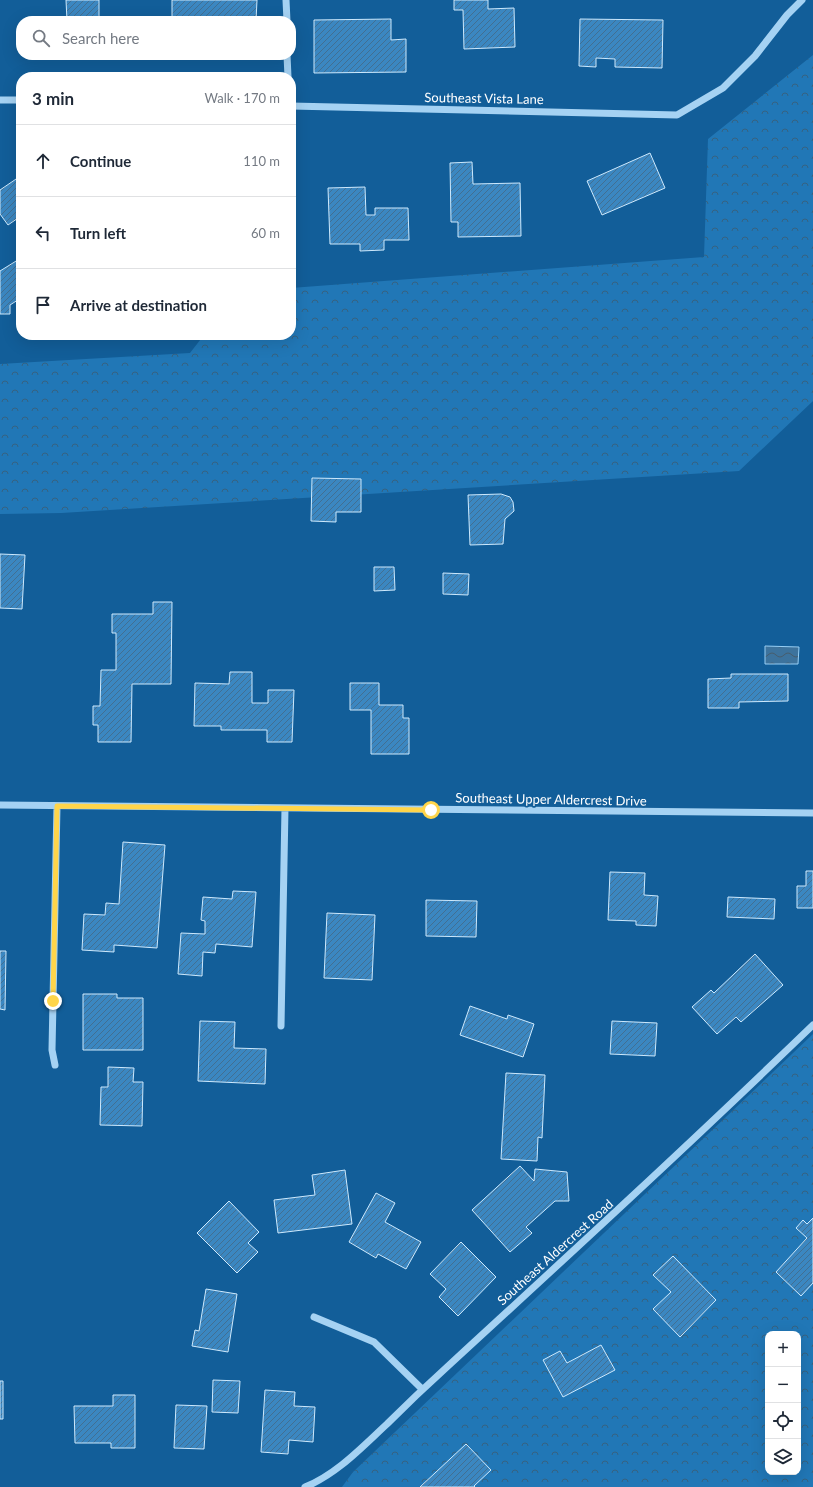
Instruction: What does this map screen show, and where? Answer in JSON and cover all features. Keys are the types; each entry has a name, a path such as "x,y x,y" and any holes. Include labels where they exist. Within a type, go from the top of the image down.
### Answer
{"street":[{"path":"286,0 287,16"},
{"name":"Southeast Vista Lane","path":"296,106 677,115 723,88 755,56 787,15 802,0"},
{"path":"287,60 288,72"},
{"path":"0,100 16,100"},
{"name":"Southeast Upper Aldercrest Drive","path":"0,805 813,813"},
{"path":"55,1065 52,1050 57,806"},
{"path":"281,1026 285,808"},
{"name":"Southeast Aldercrest Road","path":"305,1487 315,1485 359,1451 422,1389 643,1187 813,1025"},
{"path":"314,1317 374,1342 422,1389"}],"green space":[{"path":"813,55 813,401 739,471 61,513 0,514 0,364 190,353 200,340 296,340 296,288 704,257 708,139"},
{"path":"813,1034 813,1487 342,1487 353,1472"}],"water":[{"path":"765,646 799,647 798,664 765,664"}],"building":[{"path":"66,0 99,0 99,16 67,16"},
{"path":"172,0 257,0 256,16 172,16"},
{"path":"454,0 488,0 488,9 514,8 515,47 464,49 463,10 454,10"},
{"path":"391,19 391,40 406,39 406,72 314,73 314,20"},
{"path":"580,19 663,20 662,68 615,67 615,59 596,58 596,67 579,66"},
{"path":"650,153 665,188 602,215 587,181"},
{"path":"472,162 473,184 520,183 521,236 458,237 458,222 451,222 450,163"},
{"path":"16,179 16,219 8,225 0,214 0,190"},
{"path":"365,187 366,215 375,215 375,208 408,208 409,240 384,240 384,250 360,251 360,244 330,244 328,188"},
{"path":"16,261 16,301 10,305 10,314 0,314 0,271"},
{"path":"312,478 361,479 361,512 336,512 336,522 311,521"},
{"path":"501,494 510,497 513,502 514,511 505,519 503,544 470,545 468,495"},
{"path":"0,554 25,555 22,609 0,608"},
{"path":"374,567 394,567 395,590 374,591"},
{"path":"443,573 469,574 468,595 443,594"},
{"path":"153,602 172,602 171,684 132,684 131,742 98,742 98,725 93,725 93,706 100,706 101,670 116,670 116,633 112,633 112,614 153,614"},
{"path":"230,672 252,672 252,703 268,703 268,690 294,690 292,742 267,742 267,730 221,730 221,726 194,726 195,683 229,684"},
{"path":"731,674 788,674 788,701 739,702 739,708 708,708 708,679 731,678"},
{"path":"350,683 379,683 379,705 403,705 403,718 409,718 409,754 371,754 371,710 350,710"},
{"path":"123,842 165,845 157,948 114,945 114,952 82,950 84,914 105,915 106,903 119,904"},
{"path":"806,871 813,871 813,908 797,908 797,886 806,886"},
{"path":"610,872 645,873 644,895 658,896 656,926 636,925 636,921 608,920"},
{"path":"233,891 256,892 252,947 216,944 215,953 203,952 202,976 178,974 181,933 205,934 205,921 201,920 203,897 232,899"},
{"path":"728,897 775,899 774,919 727,917"},
{"path":"426,900 477,901 476,937 426,936"},
{"path":"327,913 375,915 372,980 324,978"},
{"path":"0,951 6,951 5,1010 0,1009"},
{"path":"755,954 783,985 741,1022 736,1017 717,1034 692,1007 711,990 714,993"},
{"path":"83,994 117,994 117,998 143,998 143,1050 83,1050"},
{"path":"470,1006 507,1019 508,1015 534,1024 523,1057 460,1035"},
{"path":"200,1021 235,1022 234,1048 266,1049 265,1084 198,1081"},
{"path":"612,1021 657,1023 655,1056 610,1054"},
{"path":"108,1067 134,1068 133,1082 143,1082 142,1126 100,1125 101,1087 108,1087"},
{"path":"506,1073 545,1075 542,1138 538,1137 537,1161 501,1159"},
{"path":"520,1166 534,1181 535,1169 567,1172 569,1201 555,1201 526,1227 532,1233 510,1252 472,1210"},
{"path":"345,1170 352,1224 278,1233 274,1200 315,1195 312,1175"},
{"path":"376,1193 395,1203 385,1222 421,1242 406,1269 378,1254 376,1258 349,1242"},
{"path":"229,1201 259,1232 248,1243 258,1252 237,1273 197,1233"},
{"path":"813,1218 813,1283 801,1296 776,1272 807,1238 796,1228 803,1220 807,1224"},
{"path":"461,1242 496,1277 458,1316 439,1297 446,1289 430,1274"},
{"path":"673,1256 716,1300 680,1337 653,1309 671,1292 653,1275"},
{"path":"206,1289 237,1294 228,1352 192,1346 195,1330 199,1331"},
{"path":"601,1345 615,1370 563,1397 543,1360 560,1351 567,1363"},
{"path":"213,1380 240,1381 238,1413 212,1412"},
{"path":"0,1381 3,1381 3,1419 0,1419"},
{"path":"265,1390 295,1392 294,1406 315,1407 313,1442 289,1440 288,1454 261,1452"},
{"path":"113,1395 135,1395 135,1448 111,1448 111,1443 75,1443 74,1406 113,1406"},
{"path":"176,1405 207,1406 204,1449 174,1448"},
{"path":"466,1444 491,1470 474,1486 475,1487 420,1487"}],"route":[{"path":"53,1001 56,917 57,806 431,810"}]}
